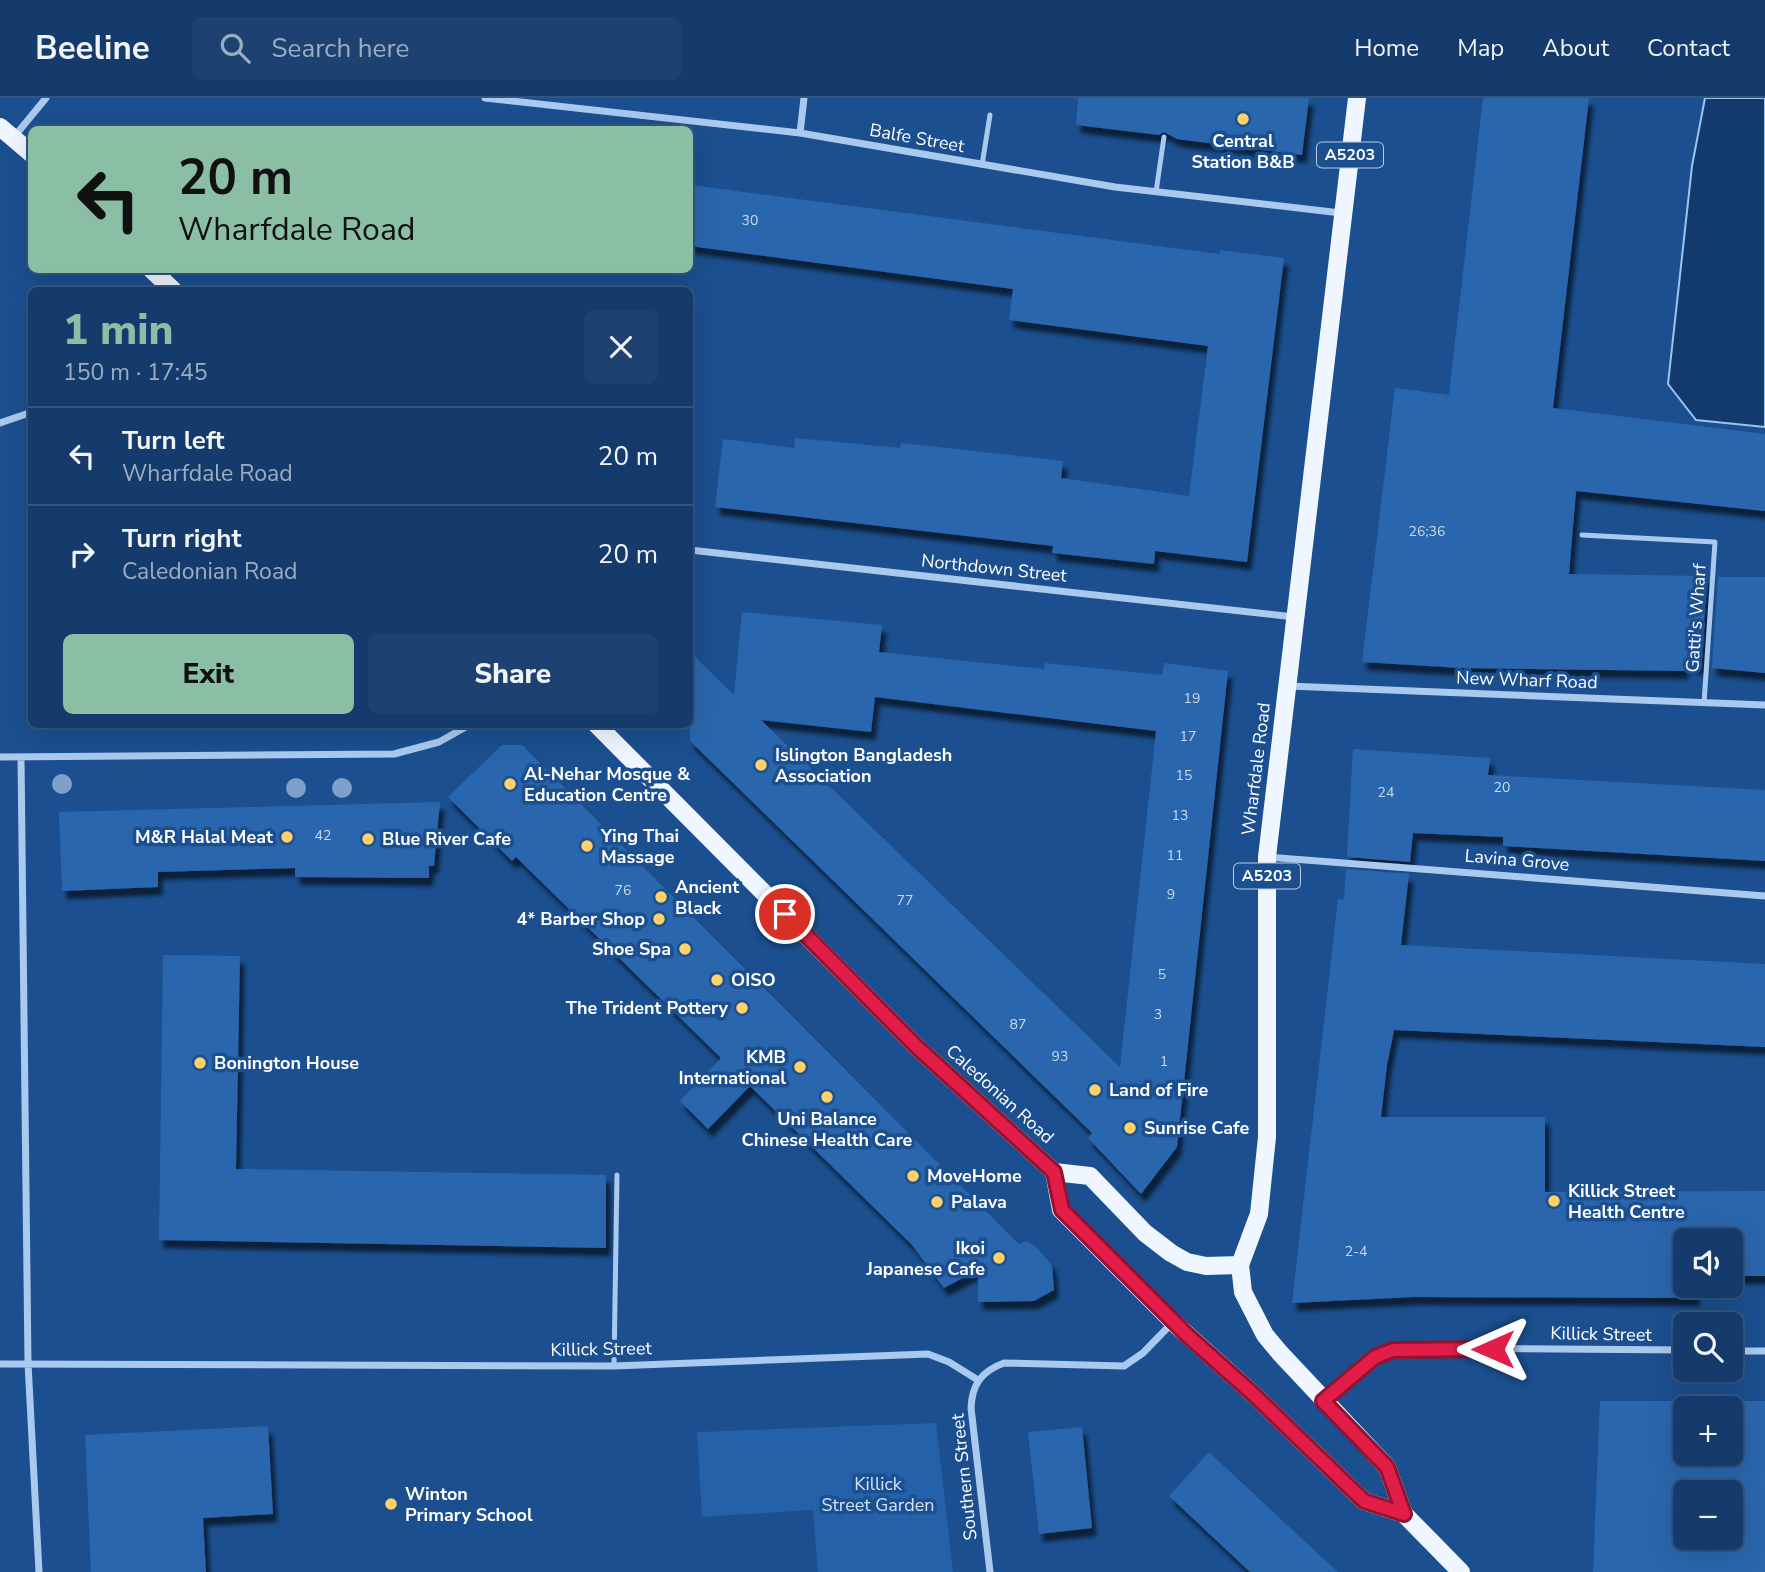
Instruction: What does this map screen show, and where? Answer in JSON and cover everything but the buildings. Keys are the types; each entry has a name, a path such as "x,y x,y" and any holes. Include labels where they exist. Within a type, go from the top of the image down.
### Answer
{"main road":[{"name":"Wharfdale Road","path":"1240,1265 1259,1214 1265,1177 1267,856 1357,98"},
{"path":"7,132 28,150"},
{"path":"155,273 170,287"},
{"name":"Caledonian Road","path":"600,728 917,1047 1054,1172 1062,1210 1173,1322 1364,1501 1404,1514 1461,1572"},
{"path":"1054,1172 1090,1176 1145,1233 1187,1262 1206,1266 1240,1265 1243,1292 1265,1335 1323,1401 1387,1467 1404,1514"}],"street":[{"path":"7,132 46,98"},
{"name":"Balfe Street","path":"485,98 800,134 1156,192 1343,213"},
{"path":"800,134 803,98"},
{"path":"0,423 28,413"},
{"name":"Northdown Street","path":"693,550 1295,617"},
{"name":"New Wharf Road","path":"1287,685 1765,705"},
{"path":"0,757 394,754 439,742 464,728"},
{"path":"21,757 28,1363 39,1572"},
{"name":"Lavina Grove","path":"1267,856 1765,896"},
{"path":"978,1380 989,1368 1004,1363 1124,1366 1143,1353 1173,1322"},
{"name":"Killick Street","path":"1323,1401 1375,1357 1393,1350 1673,1350"},
{"path":"1743,1351 1765,1351"},
{"name":"Killick Street","path":"0,1364 614,1366 928,1354 949,1362 978,1380"},
{"name":"Southern Street","path":"978,1380 971,1408 990,1572"}],"lane":[{"path":"982,165 990,115"},
{"path":"1156,192 1164,137"},
{"name":"Gatti's Wharf","path":"1582,535 1715,542 1704,703"},
{"path":"614,1366 617,1175"}],"green space":[{"name":"Killick Street Garden","path":"936,1423 953,1572 818,1572 813,1510 702,1517 697,1432"}],"shaded area":[{"path":"1705,98 1765,98 1765,427 1696,420 1668,384 1692,166"}],"place":[{"name":"Central Station B&B","path":"1243,119"},
{"name":"Islington Bangladesh Association","path":"761,765"},
{"name":"Al-Nehar Mosque & Education Centre","path":"510,784"},
{"name":"M&R Halal Meat","path":"287,837"},
{"name":"Blue River Cafe","path":"368,839"},
{"name":"Ying Thai Massage","path":"587,846"},
{"name":"Ancient Black","path":"661,897"},
{"name":"4* Barber Shop","path":"659,919"},
{"name":"Shoe Spa","path":"685,949"},
{"name":"OISO","path":"717,980"},
{"name":"The Trident Pottery","path":"742,1008"},
{"name":"Bonington House","path":"200,1063"},
{"name":"KMB International","path":"800,1067"},
{"name":"Land of Fire","path":"1095,1090"},
{"name":"Uni Balance Chinese Health Care","path":"827,1097"},
{"name":"Sunrise Cafe","path":"1130,1128"},
{"name":"MoveHome","path":"913,1176"},
{"name":"Killick Street Health Centre","path":"1554,1201"},
{"name":"Palava","path":"937,1202"},
{"name":"Ikoi Japanese Cafe","path":"999,1258"},
{"name":"Winton Primary School","path":"391,1504"}],"route":[{"path":"785,914 917,1047 1054,1172 1062,1210 1201,1349 1252,1393 1364,1501 1404,1514 1387,1467 1323,1401 1375,1357 1393,1350 1493,1349"}]}
